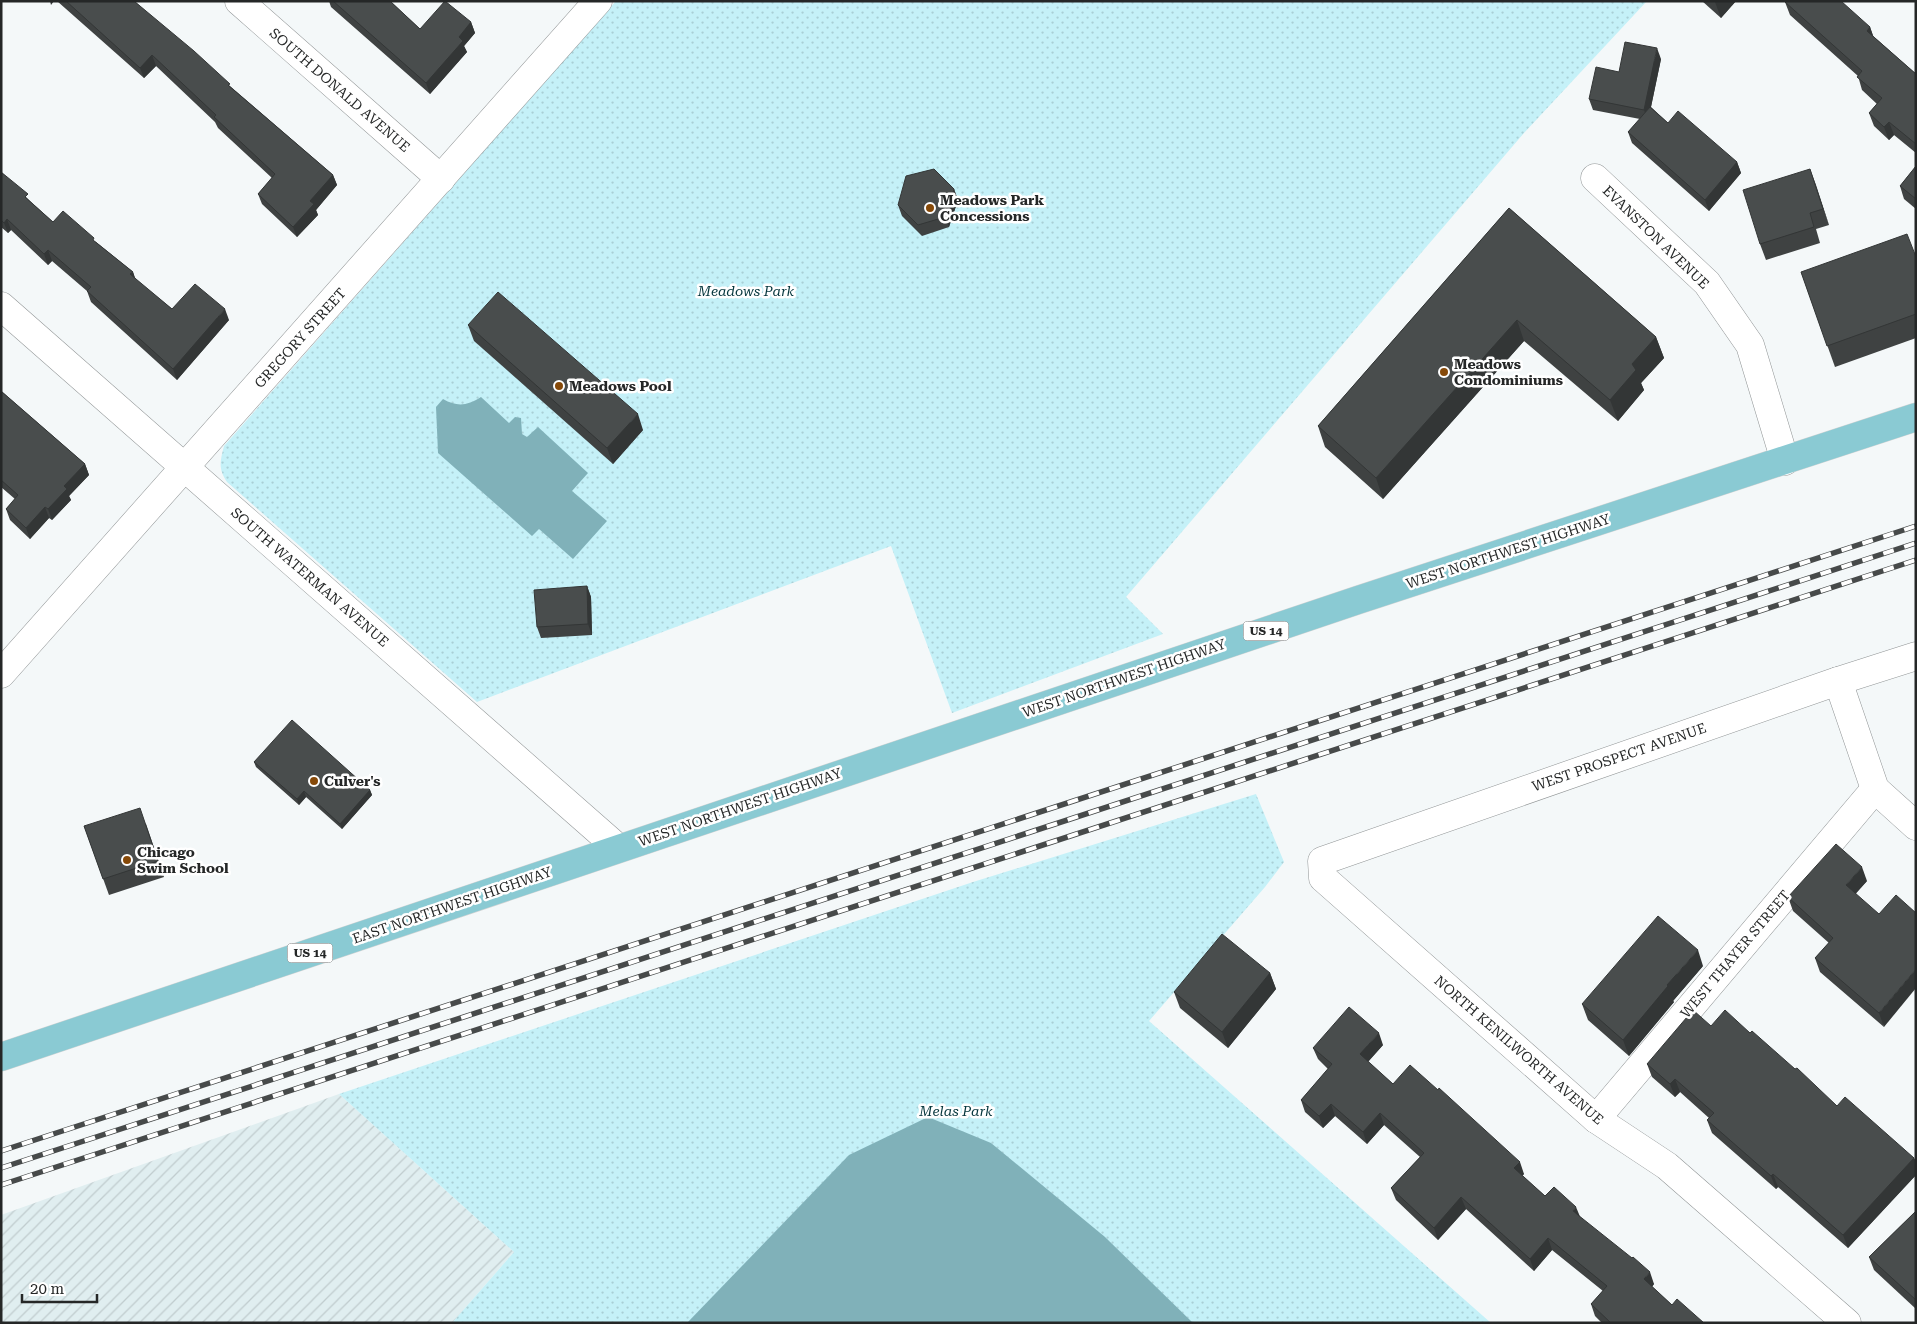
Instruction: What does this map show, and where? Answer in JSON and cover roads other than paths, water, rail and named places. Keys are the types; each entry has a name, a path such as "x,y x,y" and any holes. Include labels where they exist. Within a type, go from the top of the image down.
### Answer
{"main road":[{"name":"WEST NORTHWEST HIGHWAY","path":"618,848 1348,603 1916,418"},
{"name":"EAST NORTHWEST HIGHWAY","path":"1,1057 618,848"}],"street":[{"name":"SOUTH DONALD AVENUE","path":"240,1 441,179"},
{"name":"GREGORY STREET","path":"1,674 598,1"},
{"name":"EVANSTON AVENUE","path":"1595,178 1707,283 1750,345 1785,461"},
{"name":"SOUTH WATERMAN AVENUE","path":"1,306 618,848"},
{"name":"WEST PROSPECT AVENUE","path":"1322,861 1838,681 1916,656"},
{"path":"1838,681 1875,789 1916,826"},
{"name":"WEST THAYER STREET","path":"1596,1119 1875,789"},
{"name":"NORTH KENILWORTH AVENUE","path":"1322,861 1323,878 1331,886 1596,1119 1667,1166 1847,1323"}],"railway":[{"path":"1,1151 1916,526"},
{"path":"1,1168 1916,543"},
{"path":"1,1185 1916,560"}],"place":[{"name":"Meadows Park Concessions","path":"930,208"},
{"name":"Meadows Condominiums","path":"1444,372"},
{"name":"Meadows Pool","path":"559,386"},
{"name":"Culver's","path":"314,781"},
{"name":"Chicago Swim School","path":"127,860"}],"park label":[{"name":"Meadows Park","path":"746,291"},
{"name":"Melas Park","path":"956,1111"}]}
